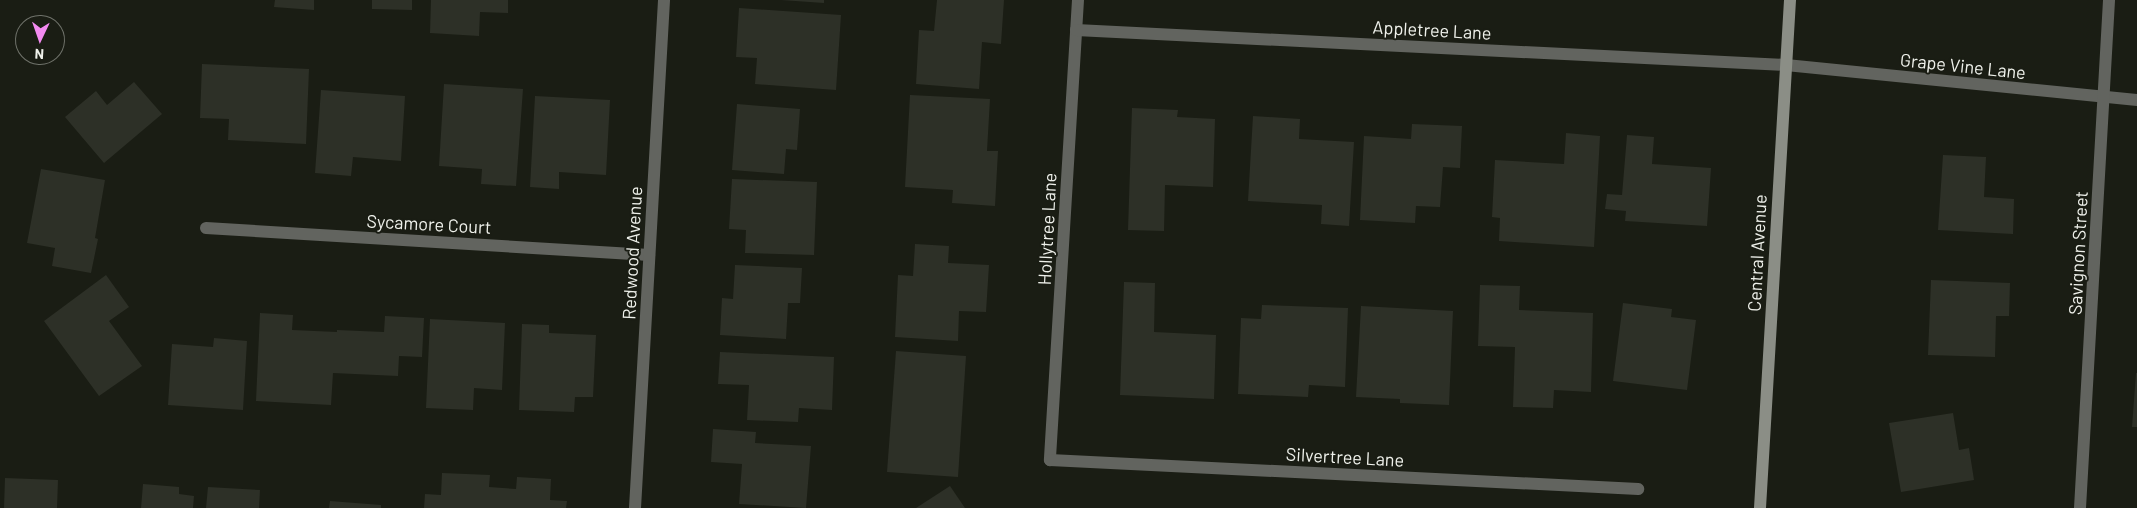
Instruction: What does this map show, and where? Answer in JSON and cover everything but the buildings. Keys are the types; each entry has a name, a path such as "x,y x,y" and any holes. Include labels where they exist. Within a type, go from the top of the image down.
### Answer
{"main road":[{"name":"Central Avenue","path":"1760,508 1790,0"}],"street":[{"name":"Redwood Avenue","path":"635,508 664,0"},
{"name":"Hollytree Lane","path":"1050,460 1078,0"},
{"name":"Savignon Street","path":"2080,508 2109,0"},
{"name":"Appletree Lane","path":"1076,30 1786,65"},
{"name":"Grape Vine Lane","path":"1786,65 2137,100"},
{"name":"Sycamore Court","path":"206,228 649,255"},
{"name":"Silvertree Lane","path":"1050,460 1638,489"}]}
